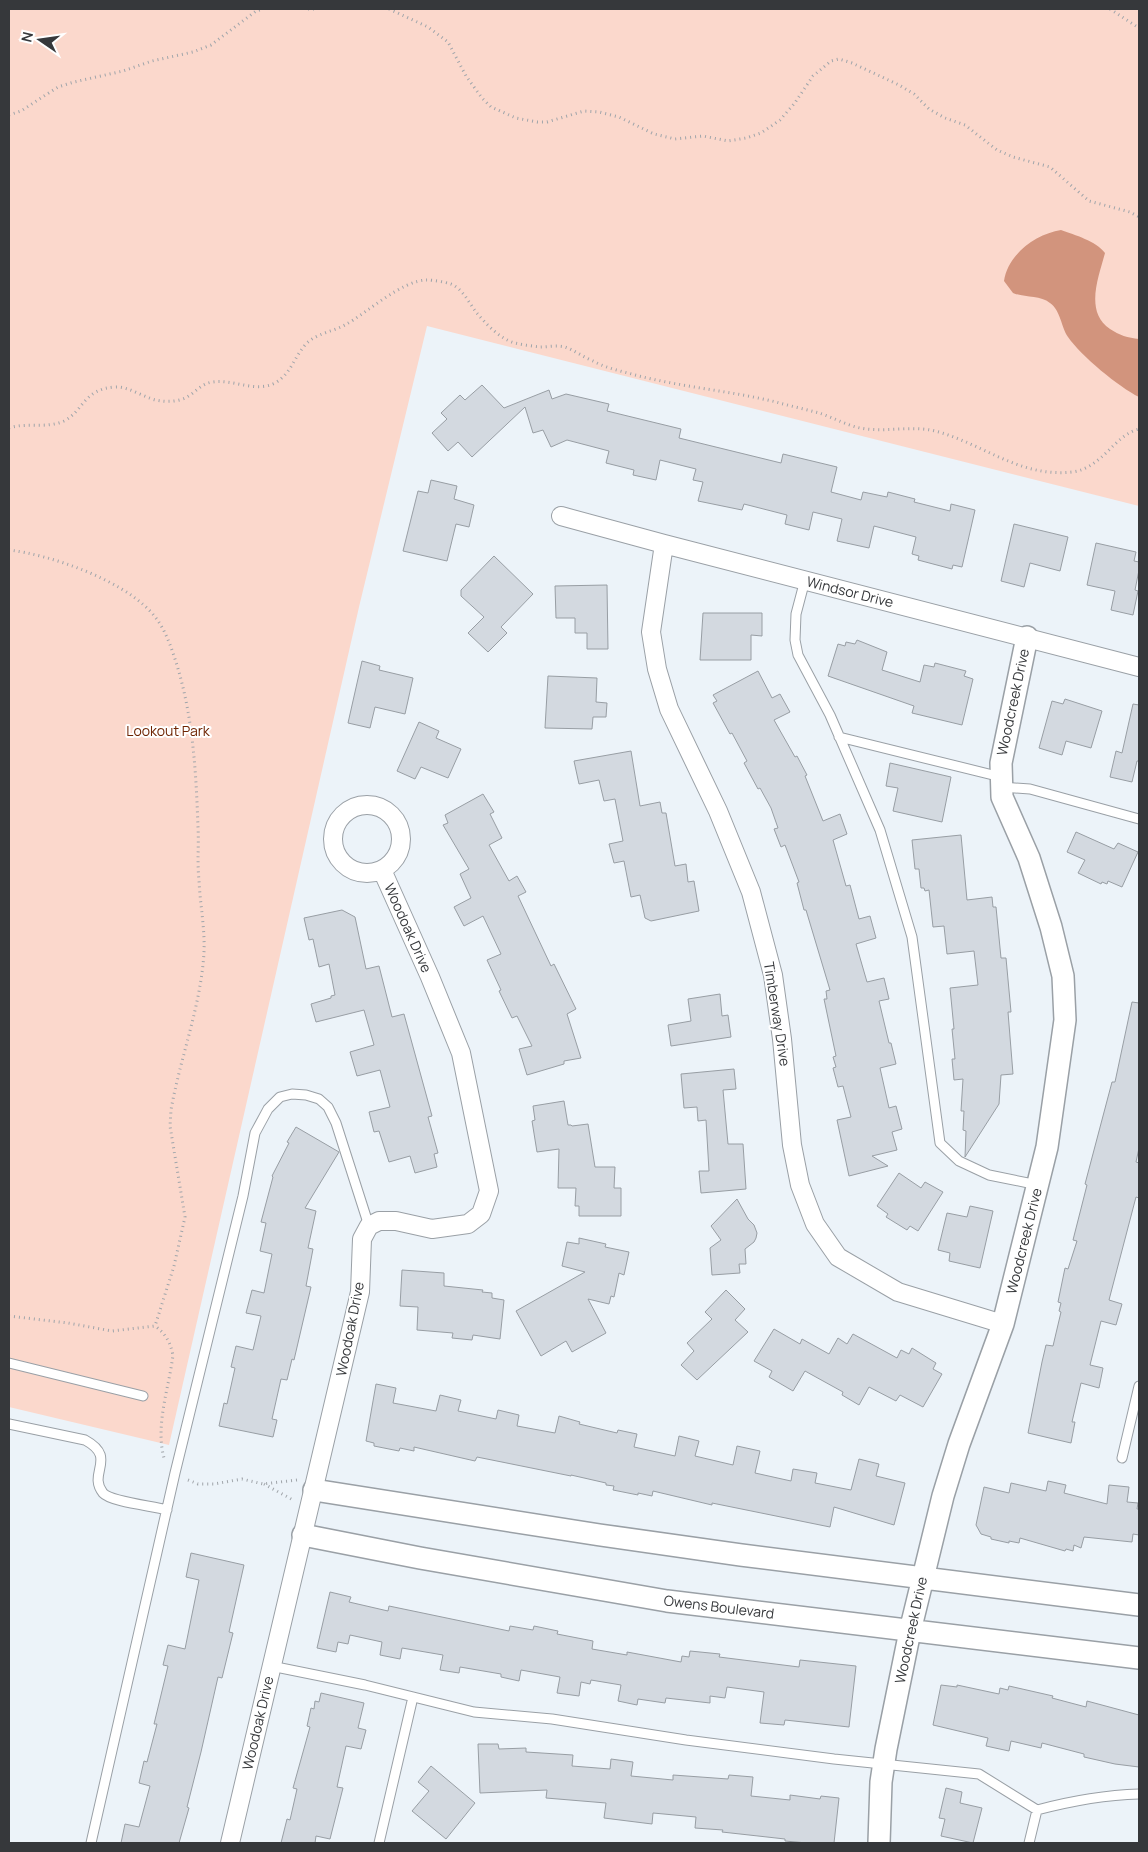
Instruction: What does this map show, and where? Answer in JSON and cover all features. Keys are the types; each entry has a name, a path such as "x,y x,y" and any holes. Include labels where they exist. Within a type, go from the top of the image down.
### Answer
{"street":[{"name":"Windsor Drive","path":"561,516 1139,667"},
{"name":"Timberway Drive","path":"664,544 651,632 657,669 669,709 718,811 751,892 773,975 782,1039 792,1145 800,1185 815,1224 838,1257 898,1292 1003,1324"},
{"name":"Woodcreek Drive","path":"879,1843 881,1782 910,1631 943,1496 959,1444 1003,1324 1047,1147 1065,1020 1064,976 1051,927 1029,858 1002,797 1001,762 1027,637"},
{"name":"Woodoak Drive","path":"230,1843 360,1292 362,1239 369,1226 379,1221 396,1221 432,1229 468,1224 481,1214 489,1191 461,1053 430,977 382,870"},
{"path":"314,1490 610,1536 1139,1605"},
{"name":"Owens Boulevard","path":"303,1535 430,1560 667,1601 1139,1658"}],"lane":[{"path":"805,580 796,614 795,640 798,655 839,737 880,830 912,937 940,1143 959,1161 989,1175 1038,1185"},
{"path":"839,737 1139,819"},
{"path":"91,1843 167,1510 243,1196 255,1133 268,1109 280,1097 292,1094 306,1095 319,1099 328,1107 336,1123 369,1226"},
{"path":"9,1363 143,1396"},
{"path":"1122,1458 1139,1386"},
{"path":"9,1424 85,1440 100,1451 99,1484 104,1493 112,1499 167,1510"},
{"path":"271,1666 365,1685 474,1712 552,1719 686,1740 834,1760 979,1774 1037,1810 1062,1803 1108,1795 1139,1794"},
{"path":"379,1843 413,1697"},
{"path":"1029,1843 1037,1810"}],"path":[{"path":"9,115 21,111 58,88 74,82 123,71 211,45 256,11 263,9"},
{"path":"308,9 318,9"},
{"path":"389,9 428,27 448,42 466,76 482,98 496,110 516,118 537,122 547,122 584,111 599,112 619,117 654,134 676,139 703,136 728,141 746,138 761,132 780,120 794,104 813,76 832,61 839,59 899,85 914,94 929,109 945,118 965,125 997,150 1013,157 1050,167 1088,201 1130,212 1139,217"},
{"path":"1110,9 1139,28"},
{"path":"9,428 17,425 48,426 68,419 84,400 93,393 117,387 146,398 171,402 188,396 213,382 260,387 277,382 288,372 304,346 318,335 341,327 402,288 425,280 453,285 498,334 512,342 535,347 562,346 596,363 629,374 663,382 751,396 817,413 858,427 931,430 946,434 1006,461 1043,470 1071,472 1085,468 1108,453 1122,438 1139,429"},
{"path":"9,550 47,557 105,580 122,588 150,610 162,626 170,645 184,690 189,715 195,770 198,879 204,930 204,952 196,1002 171,1110 170,1126 185,1216 174,1266 155,1326"},
{"path":"263,1484 293,1500"}],"green space":[{"name":"Lookout Park","path":"9,9 1139,9 1139,506 427,326 359,607 169,1445 9,1407"}],"shaded area":[{"path":"1061,230 1091,242 1105,253 1097,283 1095,304 1097,313 1102,322 1113,331 1124,336 1139,339 1139,397 1111,379 1074,345 1068,337 1054,306 1046,300 1013,293 1004,281 1011,262 1017,254 1042,236"}],"building":[{"path":"482,385 504,408 549,390 552,399 566,394 609,404 607,411 681,429 679,438 781,463 783,454 837,467 831,492 861,500 863,492 887,497 888,492 915,499 914,502 950,511 951,504 975,510 962,567 953,565 952,569 918,560 919,556 912,554 916,537 874,526 869,548 837,541 842,519 813,512 809,530 785,524 787,515 744,504 742,510 698,501 703,482 693,480 696,469 660,460 656,480 633,475 634,470 606,463 609,451 567,440 551,447 543,430 533,433 525,407 472,457 458,442 448,451 432,433 447,419 441,413 460,395 465,400"},
{"path":"431,480 457,486 454,499 474,505 469,527 456,524 447,561 403,551 418,491 428,493"},
{"path":"1014,524 1068,537 1060,571 1030,563 1024,587 1001,581"},
{"path":"1096,543 1136,552 1134,561 1139,562 1139,570 1135,590 1138,591 1133,615 1111,610 1115,591 1087,585"},
{"path":"494,556 533,594 501,627 507,633 488,652 468,633 484,617 461,596 461,590"},
{"path":"607,585 608,649 587,649 587,633 575,633 575,618 556,618 555,586"},
{"path":"703,613 762,613 762,636 751,635 751,660 700,660"},
{"path":"857,640 887,652 882,670 920,682 924,665 934,667 935,663 966,671 964,676 973,679 962,725 912,713 914,706 828,676 838,644 845,646 846,642 855,644"},
{"path":"362,661 380,666 379,670 413,678 405,714 375,707 370,728 348,723"},
{"path":"758,671 772,698 780,694 790,712 774,720 807,775 805,776 823,821 840,814 847,834 833,840 846,886 850,885 859,919 870,916 876,938 856,944 867,982 884,978 889,999 879,1001 896,1064 880,1068 889,1108 896,1106 902,1129 892,1132 897,1150 872,1156 888,1166 849,1176 837,1120 851,1117 843,1086 838,1087 833,1068 836,1067 833,1057 836,1056 824,999 827,999 826,991 830,990 806,910 804,910 797,883 799,882 785,845 781,847 774,829 778,828 771,808 760,788 758,789 744,763 747,761 713,703 717,701 713,695"},
{"path":"548,676 597,678 596,702 607,703 606,717 593,717 592,729 545,728"},
{"path":"1065,699 1102,711 1091,748 1066,741 1062,755 1039,748 1052,701 1063,704"},
{"path":"1133,704 1139,705 1139,761 1137,761 1132,782 1110,777 1116,751 1122,753"},
{"path":"419,722 439,731 436,738 461,749 448,778 421,767 415,779 397,771"},
{"path":"631,751 640,806 660,802 662,813 666,813 675,866 686,864 688,882 694,881 699,911 651,921 645,918 640,895 631,897 624,861 614,863 609,844 623,841 615,799 604,801 599,780 579,784 574,761"},
{"path":"890,763 951,777 942,822 893,811 898,788 886,786"},
{"path":"483,794 494,812 490,814 502,838 489,845 509,881 517,876 526,892 518,896 551,966 554,964 576,1009 567,1014 581,1058 564,1061 564,1064 527,1075 519,1049 532,1046 517,1016 512,1018 487,960 501,954 483,916 464,926 454,907 471,898 460,874 469,869 443,825 448,823 445,815"},
{"path":"1076,832 1114,849 1118,843 1138,852 1122,887 1108,881 1107,884 1102,882 1101,884 1078,873 1085,860 1067,852"},
{"path":"961,835 967,900 992,897 993,907 996,907 1001,958 1006,958 1011,1012 1008,1012 1013,1074 1001,1075 999,1104 965,1157 966,1131 963,1130 964,1111 961,1111 963,1079 954,1080 952,1059 955,1059 952,1029 954,1029 950,988 978,985 974,951 947,954 944,926 933,927 929,890 925,891 924,888 921,888 919,869 915,869 912,840"},
{"path":"342,910 355,917 366,969 379,966 392,1017 404,1014 432,1116 428,1117 438,1153 434,1154 437,1167 415,1173 410,1156 389,1162 379,1131 374,1132 369,1112 390,1107 380,1070 357,1076 350,1052 374,1045 364,1010 316,1022 311,1004 335,995 329,964 319,967 313,939 309,940 304,918"},
{"path":"720,994 722,1016 728,1015 731,1037 671,1046 668,1025 691,1021 688,999"},
{"path":"1132,1002 1139,1003 1139,1148 1136,1162 1139,1163 1139,1198 1136,1197 1109,1300 1122,1304 1116,1325 1101,1321 1090,1365 1103,1368 1099,1388 1081,1383 1072,1422 1075,1422 1071,1443 1028,1433 1046,1345 1053,1346 1061,1312 1059,1311 1061,1303 1058,1302 1065,1268 1068,1269 1077,1241 1073,1240 1087,1185 1085,1184 1112,1082 1115,1082"},
{"path":"734,1069 736,1089 723,1090 728,1144 743,1144 746,1189 701,1193 699,1171 709,1171 706,1120 698,1121 697,1107 684,1108 681,1074"},
{"path":"564,1101 568,1125 588,1124 595,1167 615,1167 614,1188 621,1188 621,1216 579,1216 579,1206 575,1206 576,1188 558,1188 559,1149 537,1152 532,1121 535,1120 533,1106"},
{"path":"296,1127 339,1152 305,1208 316,1211 308,1248 313,1249 306,1286 311,1287 294,1360 292,1359 287,1380 281,1379 272,1419 277,1420 273,1437 219,1426 224,1403 227,1404 235,1368 231,1367 236,1346 253,1350 261,1316 246,1313 252,1290 264,1293 272,1254 260,1251 266,1223 261,1222 272,1176"},
{"path":"899,1173 921,1188 925,1182 943,1192 918,1231 910,1226 907,1230 886,1217 888,1214 877,1206"},
{"path":"737,1199 748,1219 754,1225 757,1233 756,1238 745,1249 746,1264 739,1264 740,1273 712,1275 710,1248 721,1240 711,1226"},
{"path":"970,1206 993,1211 980,1268 949,1261 950,1253 938,1250 947,1213 967,1217"},
{"path":"579,1238 606,1244 605,1247 629,1252 624,1275 619,1273 614,1297 611,1296 609,1304 588,1299 606,1333 572,1352 566,1341 541,1356 516,1311 585,1272 562,1266 567,1242 579,1244"},
{"path":"402,1270 444,1273 444,1286 483,1290 482,1292 492,1293 492,1298 504,1300 500,1339 473,1335 472,1340 452,1338 453,1333 417,1330 418,1307 400,1306"},
{"path":"726,1290 745,1309 735,1320 748,1332 697,1380 681,1365 694,1351 687,1343 712,1319 705,1312"},
{"path":"774,1329 800,1344 802,1339 829,1354 838,1338 847,1344 853,1334 897,1358 901,1350 909,1354 912,1348 936,1363 933,1369 942,1374 923,1407 900,1395 896,1401 869,1387 859,1405 842,1395 843,1392 805,1371 793,1391 769,1377 772,1371 754,1361"},
{"path":"376,1384 396,1388 393,1403 436,1411 440,1395 461,1400 458,1411 496,1419 498,1410 519,1415 517,1426 555,1433 559,1416 580,1422 579,1424 617,1433 618,1430 637,1434 634,1447 675,1456 679,1436 699,1441 695,1456 733,1465 737,1446 760,1451 755,1473 791,1481 793,1469 817,1473 815,1483 851,1490 859,1459 879,1464 876,1476 905,1483 894,1525 834,1507 830,1527 712,1503 712,1505 653,1491 652,1496 638,1493 638,1495 613,1490 614,1486 606,1485 606,1483 477,1457 475,1461 414,1447 414,1451 400,1448 399,1451 374,1446 374,1443 366,1441"},
{"path":"1048,1481 1066,1485 1064,1493 1107,1504 1109,1485 1129,1487 1127,1502 1138,1503 1139,1535 1133,1534 1132,1542 1084,1537 1081,1548 1074,1545 1073,1551 1066,1549 1065,1551 1020,1538 1019,1543 1009,1541 1009,1543 991,1539 991,1537 981,1534 976,1525 984,1487 1009,1493 1011,1483 1046,1491"},
{"path":"191,1553 244,1565 229,1632 233,1633 222,1678 218,1677 187,1807 189,1808 179,1843 121,1843 125,1824 139,1827 150,1786 139,1783 144,1761 147,1762 157,1724 154,1724 168,1666 163,1665 168,1645 185,1649 199,1580 186,1577"},
{"path":"330,1592 351,1597 349,1602 388,1611 389,1606 509,1631 510,1626 533,1630 534,1626 558,1631 557,1634 593,1641 592,1649 627,1655 627,1652 681,1662 682,1656 689,1657 690,1651 720,1654 719,1657 799,1667 800,1660 856,1666 849,1727 785,1720 784,1725 760,1723 764,1692 727,1687 725,1698 710,1696 710,1703 666,1698 665,1703 638,1699 637,1705 618,1701 621,1685 591,1680 590,1684 581,1682 579,1696 557,1693 560,1677 521,1670 519,1681 501,1677 501,1674 460,1667 459,1673 440,1670 443,1655 402,1648 400,1659 380,1655 382,1642 350,1635 348,1644 338,1642 336,1652 317,1648"},
{"path":"941,1685 957,1687 957,1685 999,1694 1000,1688 1008,1690 1009,1686 1053,1696 1052,1698 1086,1707 1087,1701 1139,1715 1139,1767 1084,1757 1084,1754 1042,1743 1041,1748 1011,1741 1009,1751 986,1746 988,1738 933,1725"},
{"path":"321,1693 364,1703 358,1728 366,1730 361,1749 346,1746 337,1787 343,1788 330,1839 316,1836 315,1843 281,1843 287,1819 290,1820 297,1789 293,1788 310,1727 307,1726 311,1708 314,1709 315,1701 319,1702"},
{"path":"478,1744 498,1744 499,1749 526,1748 526,1752 573,1755 572,1766 610,1769 611,1759 633,1762 631,1776 673,1780 673,1775 728,1779 729,1775 753,1777 751,1796 790,1800 790,1795 820,1799 821,1796 839,1798 834,1843 785,1841 785,1839 722,1832 723,1830 695,1828 696,1817 653,1813 652,1824 604,1818 606,1803 546,1798 547,1790 480,1793"},
{"path":"431,1766 475,1803 446,1839 412,1811 429,1791 418,1782"},
{"path":"946,1788 962,1792 960,1803 982,1808 973,1843 941,1836 945,1819 939,1818"}]}
